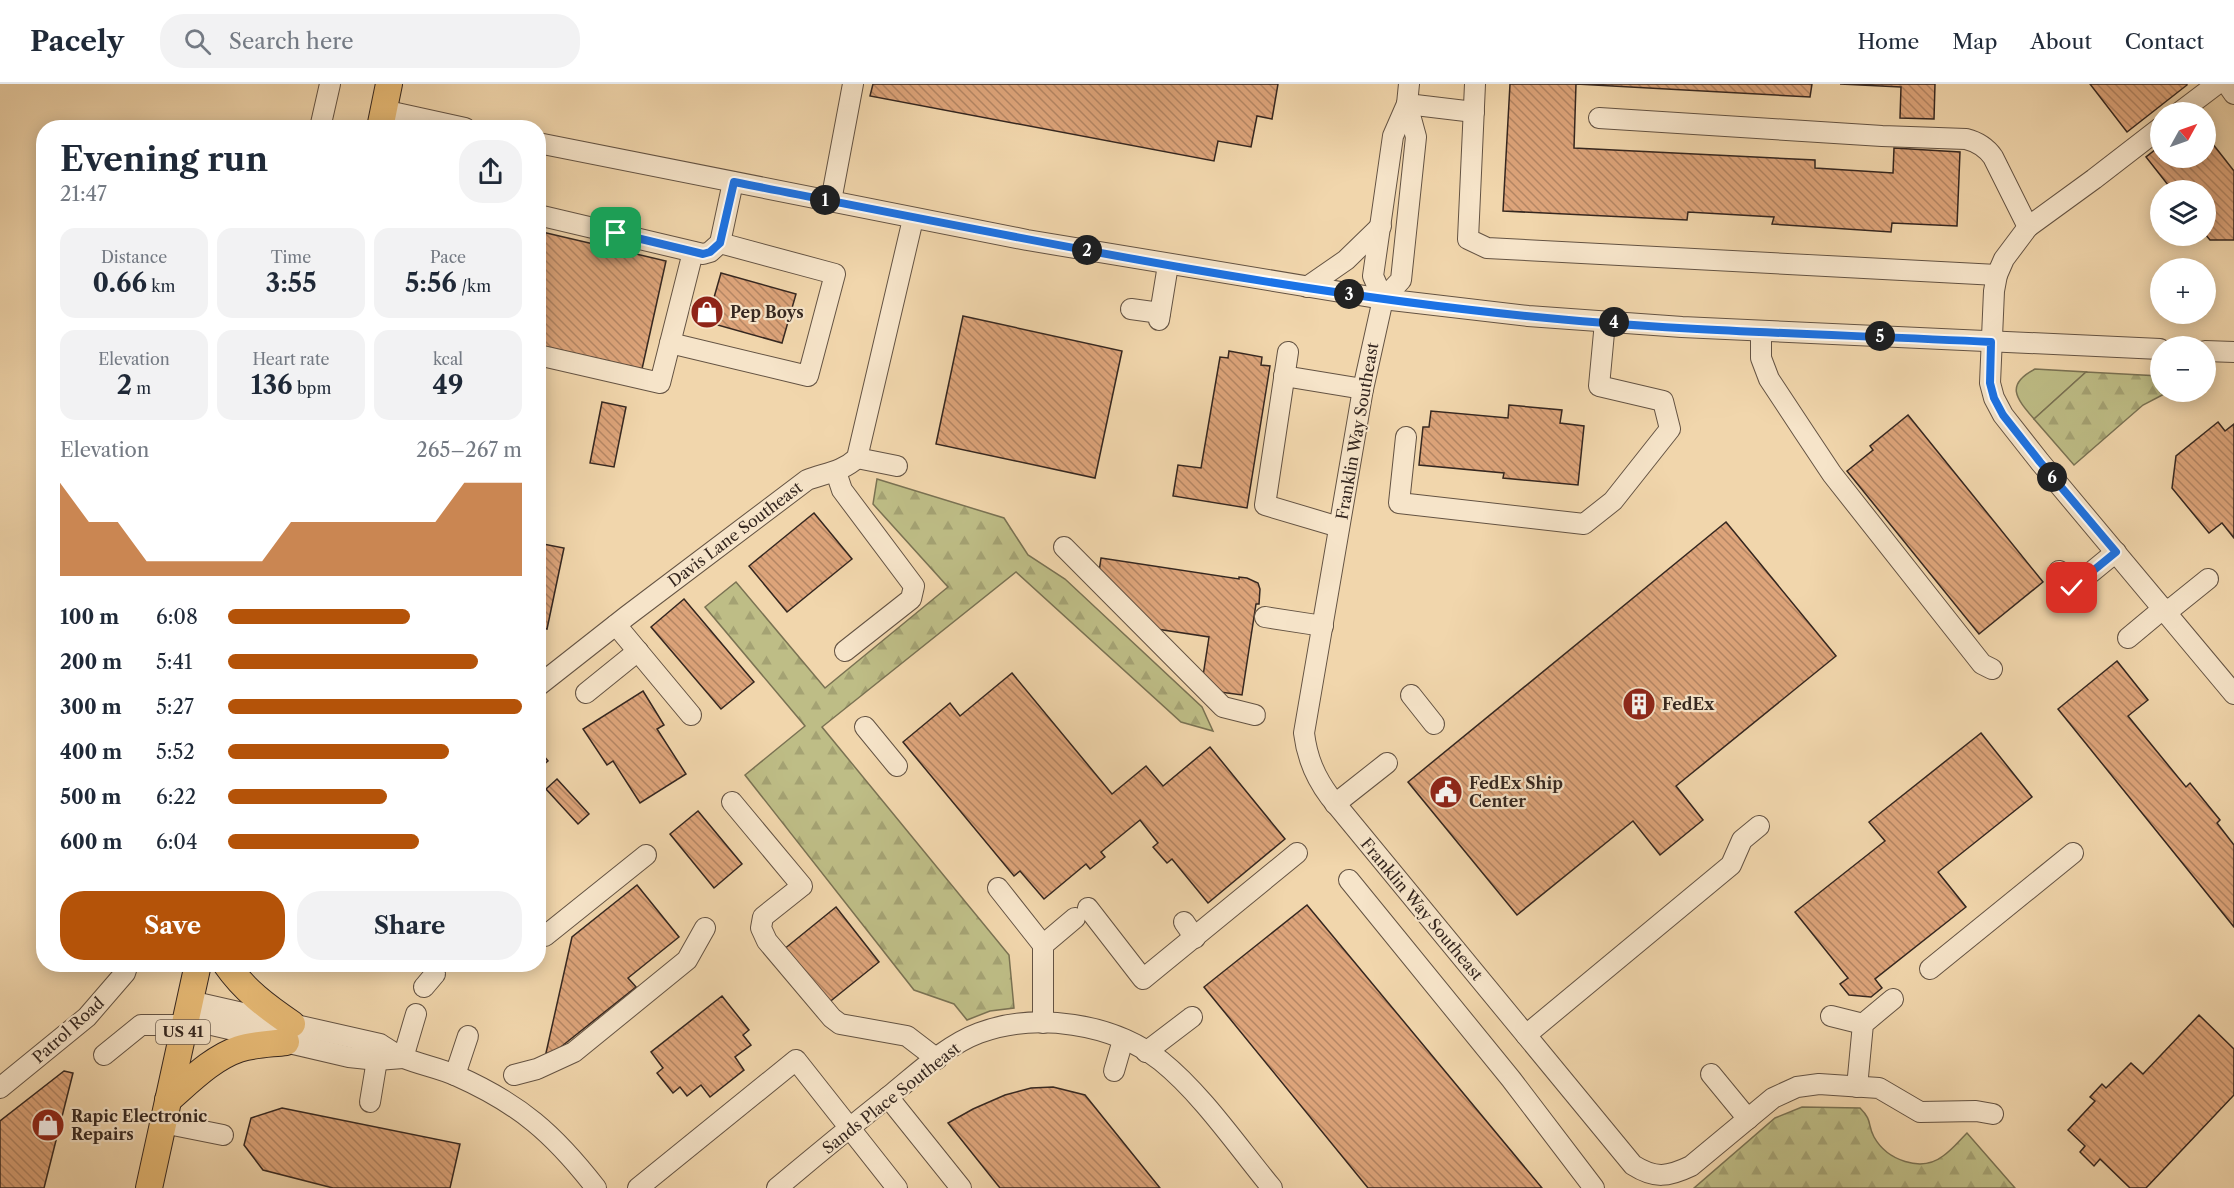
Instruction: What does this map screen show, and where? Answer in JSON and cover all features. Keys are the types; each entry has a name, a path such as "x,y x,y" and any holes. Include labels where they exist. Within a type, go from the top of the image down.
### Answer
{"main road":[{"path":"382,119 389,84"},
{"name":"US 41","path":"150,1188 196,972"},
{"path":"165,1112 196,1076 223,1057 289,1033 232,972"}],"street":[{"path":"322,120 330,84"},
{"path":"831,201 853,84"},
{"path":"1383,299 1373,276 1393,135 1407,104 1409,84"},
{"path":"1475,84 1468,239 1487,248 1997,275"},
{"path":"2193,102 2217,84"},
{"path":"2227,84 2234,94"},
{"path":"1407,104 1474,112"},
{"path":"1383,299 1401,280 1416,137 1407,104"},
{"path":"1599,118 1882,136 1966,139 1978,142 1993,157 2028,227"},
{"path":"2150,136 2028,227 2004,259 1997,275 1990,383 1994,398 2003,415 2234,694"},
{"path":"546,145 913,219 1168,265 1383,299 1528,316 1605,322 2150,349"},
{"path":"546,217 703,254 710,252 720,243 734,182"},
{"path":"897,466 857,458 913,219"},
{"path":"1307,287 1346,260 1380,226"},
{"path":"670,343 808,376 835,274 720,243"},
{"path":"546,357 660,383 693,252"},
{"path":"1131,309 1160,317 1168,265"},
{"name":"Franklin Way Southeast","path":"1383,299 1363,389 1304,733 1310,764 1318,781 1335,804 1633,1165 1646,1173 1669,1174 1691,1166 1773,1098 1797,1087 1819,1084 1879,1088 1920,1112 1976,1111 1993,1114"},
{"path":"1406,437 1399,503 1584,524 1613,501 1670,429 1663,401 1599,386 1605,322"},
{"path":"1761,331 1761,358 1769,379 1832,474 1982,664 1992,669"},
{"path":"2216,351 2234,352"},
{"path":"1288,352 1265,505 1339,527"},
{"path":"1284,376 1363,389"},
{"name":"Davis Lane Southeast","path":"546,680 807,480 821,474 836,472 857,458"},
{"path":"836,472 842,490 914,586 911,599 845,651"},
{"path":"1064,547 1223,707 1255,715"},
{"path":"2059,571 2074,593 2116,552"},
{"path":"2128,638 2208,579"},
{"path":"1268,624 1323,626"},
{"path":"616,625 691,716"},
{"path":"586,693 638,651"},
{"path":"1411,695 1434,724"},
{"path":"865,727 897,766"},
{"path":"1335,804 1387,763"},
{"path":"732,802 802,886 763,917 761,928 767,940 832,1018 840,1024 907,1036 937,1059"},
{"path":"1526,1035 1731,864 1742,840 1759,826"},
{"path":"1043,945 1081,913 1143,979 1189,930 1298,853"},
{"path":"1930,969 2073,853"},
{"path":"546,935 645,855"},
{"path":"1349,880 1512,1079 1594,1188"},
{"path":"998,888 1043,945 1043,1023"},
{"path":"504,1100 517,1068 537,1069 574,1053 687,960 705,928"},
{"name":"Patrol Road","path":"0,1088 87,1017 125,972"},
{"path":"1857,1087 1863,1024 1893,999"},
{"path":"403,1058 416,1014"},
{"path":"104,1054 141,1025 187,1015 289,1033 380,1044 403,1058 454,1075 527,1114 571,1156 596,1188"},
{"path":"1831,1016 1863,1024"},
{"path":"1146,1052 1192,1017"},
{"name":"Sands Place Southeast","path":"777,1188 937,1059 978,1033 1029,1023 1043,1023 1061,1024 1109,1034 1159,1060 1181,1078 1272,1188"},
{"path":"289,1033 349,1057 377,1060 403,1058"},
{"path":"454,1075 468,1036"},
{"path":"1114,1071 1123,1040"},
{"path":"370,1102 377,1060"},
{"path":"638,1188 796,1060 897,1188"},
{"path":"1712,1074 1748,1119"},
{"path":"888,1097 961,1188"},
{"path":"165,1112 223,1135"}],"green space":[{"path":"2035,369 2086,372 2034,419 2016,392 2019,381"},
{"path":"2086,372 2150,375 2150,401 2074,465 2034,419"},
{"path":"877,479 1004,518 1028,555 1065,579 1202,707 1213,731 1181,722 1016,572 822,727 1009,955 1014,1008 990,1011 967,1020 954,1004 914,990 745,775 805,726 705,607 736,582 825,688 948,587 873,504"},
{"path":"1802,1107 1860,1108 1867,1116 1872,1133 1880,1145 1896,1158 1915,1164 1934,1161 1943,1156 1967,1133 2015,1188 1694,1188 1775,1118"}],"building":[{"path":"873,84 1278,84 1272,119 1257,116 1251,147 1218,141 1214,161 870,96"},
{"path":"1510,84 1576,84 1574,148 1815,160 1815,168 1893,173 1894,148 1960,152 1957,226 1892,223 1891,232 1772,224 1774,217 1688,212 1687,220 1503,211"},
{"path":"1576,84 1812,84 1810,97"},
{"path":"1840,84 1935,84 1934,119 1900,118 1901,87"},
{"path":"2090,84 2187,84 2165,102 2150,102 2150,114 2127,132"},
{"path":"2216,148 2234,171 2234,240 2216,240 2216,180 2164,180 2155,168 2216,168"},
{"path":"546,233 666,261 642,369 546,347"},
{"path":"721,273 796,294 782,343 707,322"},
{"path":"963,316 1122,351 1095,478 936,444"},
{"path":"1229,351 1262,357 1261,365 1270,366 1247,508 1173,496 1178,465 1201,468 1220,357 1228,358"},
{"path":"602,402 626,407 614,467 590,463"},
{"path":"1509,405 1562,410 1560,423 1584,426 1578,485 1503,478 1504,473 1419,465 1423,427 1429,427 1431,411 1508,418"},
{"path":"1908,415 2043,582 1979,634 1847,471 1873,450 1870,446"},
{"path":"2218,422 2225,431 2234,424 2234,538 2222,523 2209,533 2172,488 2176,456"},
{"path":"814,513 852,559 787,612 749,566"},
{"name":"FedEx","path":"1726,522 1836,656 1676,786 1703,820 1660,855 1633,821 1517,915 1408,782"},
{"path":"546,545 564,548 546,629"},
{"path":"1101,558 1239,579 1239,577 1247,578 1258,583 1259,604 1256,604 1242,695 1220,692 1203,676 1209,637 1150,628 1098,579"},
{"path":"684,599 754,682 721,709 651,627"},
{"path":"2117,661 2148,700 2128,716 2186,787 2190,783 2220,820 2217,823 2234,845 2234,927 2058,709"},
{"path":"1012,673 1112,794 1146,766 1163,786 1210,747 1285,839 1208,903 1172,859 1167,863 1153,847 1158,843 1140,820 1101,852 1105,857 1090,869 1086,864 1044,899 1020,871 1014,876 903,742 950,703 960,716"},
{"path":"643,691 664,725 657,729 686,774 640,803 613,761 607,765 583,729"},
{"path":"1981,733 2032,797 1938,872 1966,907 1875,979 1882,988 1871,997 1849,995 1840,984 1848,978 1795,912 1885,841 1869,822"},
{"path":"557,779 589,814 578,824 546,789"},
{"path":"698,811 742,864 714,888 670,834"},
{"path":"637,885 679,937 628,978 636,987 552,1054 546,1053 572,937"},
{"path":"1307,905 1542,1188 1368,1188 1204,987"},
{"path":"836,907 879,962 827,1004 783,950"},
{"path":"722,996 749,1030 743,1035 751,1045 735,1057 744,1070 710,1097 701,1085 687,1096 680,1087 673,1093 657,1073 663,1068 651,1052"},
{"path":"2199,1015 2234,1049 2234,1095 2146,1188 2130,1188 2100,1159 2094,1166 2080,1152 2085,1146 2068,1130 2095,1101 2090,1097 2102,1084 2106,1088 2131,1063 2143,1074"},
{"path":"64,1071 73,1073 44,1188 0,1188 0,1121"},
{"path":"1053,1087 1085,1095 1160,1188 1000,1188 948,1123 1005,1095 1031,1088"},
{"path":"282,1108 460,1144 450,1188 333,1188 263,1170 244,1145 251,1118"}],"place":[{"name":"Pep Boys","path":"707,312"},
{"name":"FedEx","path":"1639,704"},
{"name":"FedEx Ship Center","path":"1446,792"},
{"name":"Rapic Electronic Repairs","path":"48,1125"}],"route":[{"path":"616,233 703,254 710,252 720,243 734,182 1027,240 1383,299 1528,316 1682,327 1991,342 1990,383 1994,398 2003,415 2116,552 2072,588"}]}
